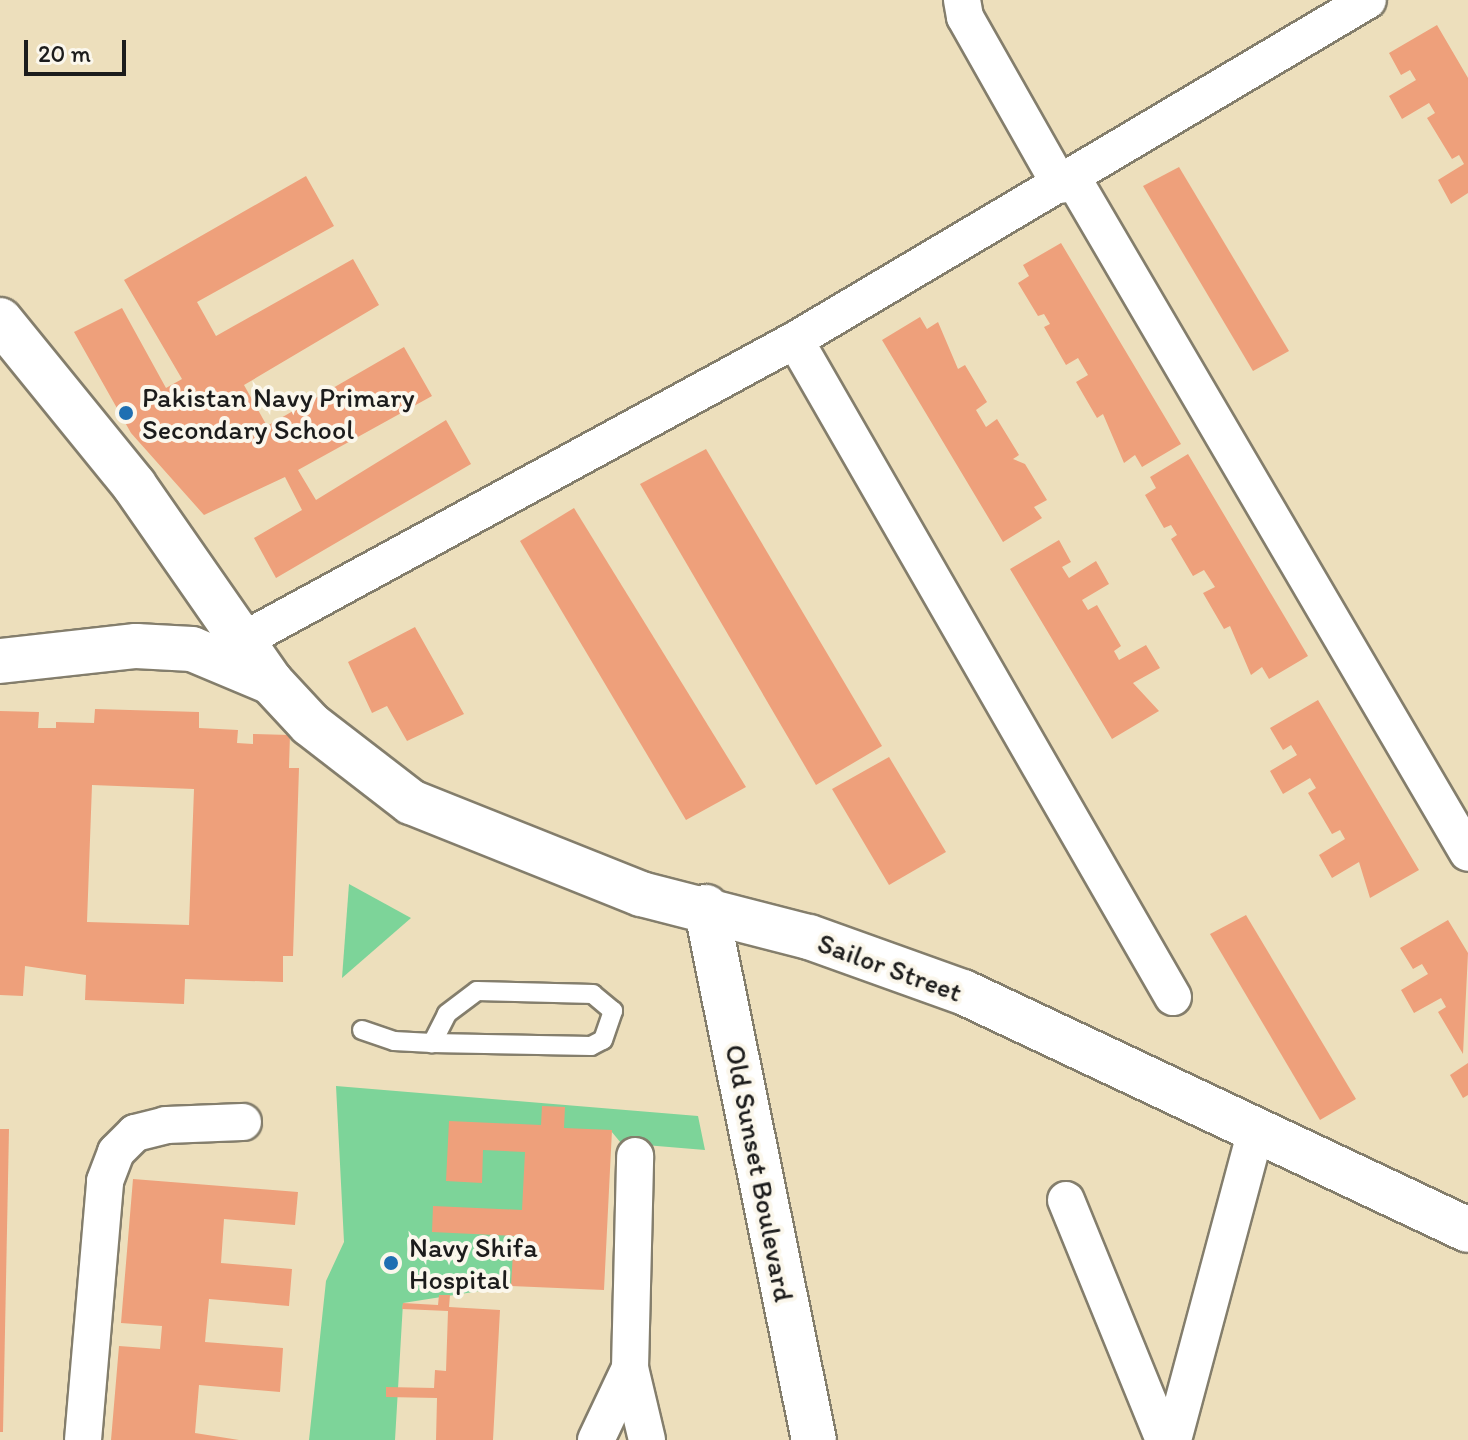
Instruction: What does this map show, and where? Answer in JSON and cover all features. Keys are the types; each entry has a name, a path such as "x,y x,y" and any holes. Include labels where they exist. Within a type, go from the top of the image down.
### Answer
{"street":[{"path":"962,0 1066,181 1468,853"},
{"path":"247,638 795,340 1368,0"},
{"path":"0,320 247,638 271,682"},
{"path":"795,340 1173,997"},
{"path":"0,661 136,646 192,649 271,682"},
{"name":"Sailor Street","path":"271,682 310,724 411,802 641,894 706,907 963,992 1468,1230"},
{"name":"Old Sunset Boulevard","path":"706,907 814,1440"},
{"path":"83,1440 105,1181 116,1152 135,1133 166,1125 243,1122"},
{"path":"1173,1440 1256,1130"},
{"path":"635,1156 630,1368 647,1440"},
{"path":"1066,1200 1164,1440"},
{"path":"596,1440 630,1368"}],"lane":[{"path":"362,1030 394,1041 432,1043 591,1046 603,1040 613,1011 593,994 477,991 447,1014 432,1043"}],"green space":[{"path":"349,884 411,918 342,978"},
{"path":"336,1086 698,1116 705,1150 621,1143 611,1131 511,1286 403,1303 395,1440 309,1440 326,1281 344,1242"}],"building":[{"path":"1437,25 1468,78 1468,193 1451,204 1438,180 1464,164 1459,155 1452,159 1427,118 1435,113 1429,103 1402,119 1389,96 1416,80 1410,70 1401,75 1389,53"},
{"path":"1179,167 1289,351 1253,371 1143,186"},
{"path":"306,176 334,226 197,302 216,336 353,259 379,305 244,385 267,426 404,347 432,396 298,470 316,500 446,420 471,464 276,578 254,538 302,510 285,477 204,515 131,433 74,332 122,308 166,388 182,379 124,280"},
{"path":"1061,243 1181,444 1142,467 1135,455 1124,463 1103,414 1097,418 1076,382 1088,375 1078,358 1066,365 1044,327 1050,324 1044,314 1038,316 1018,283 1029,276 1023,265"},
{"path":"920,317 927,329 938,322 958,369 965,365 987,402 976,410 986,427 997,419 1019,455 1013,459 1025,464 1047,500 1034,507 1042,518 1003,542 882,340"},
{"path":"706,449 882,746 816,785 640,484"},
{"path":"1188,454 1308,656 1269,679 1262,667 1251,675 1230,626 1224,629 1203,593 1215,587 1204,570 1193,576 1171,539 1177,535 1171,525 1164,528 1145,495 1156,488 1150,477"},
{"path":"574,508 746,787 686,820 520,541"},
{"path":"1059,540 1071,562 1062,567 1069,578 1096,561 1109,584 1082,600 1088,610 1097,605 1121,646 1114,651 1119,660 1146,645 1160,668 1133,683 1159,711 1112,739 1010,569"},
{"path":"415,627 464,714 407,741 387,706 372,713 348,662"},
{"path":"1318,700 1419,870 1370,898 1359,862 1332,878 1319,855 1345,839 1340,830 1332,834 1308,793 1316,788 1310,778 1283,794 1270,771 1297,755 1291,745 1283,750 1270,728"},
{"path":"95,709 199,712 199,728 238,730 237,743 253,744 253,734 290,735 289,768 299,768 293,956 283,956 283,982 185,979 184,1004 85,1000 86,975 25,966 23,996 0,995 0,711 39,712 38,728 56,728 56,722 94,723","holes":["92,785 194,789 189,925 87,922"]},
{"path":"889,757 946,852 889,885 832,789"},
{"path":"1246,915 1356,1099 1320,1120 1210,934"},
{"path":"1448,920 1468,953 1463,1054 1438,1012 1446,1007 1441,998 1414,1013 1401,990 1428,974 1422,964 1413,969 1400,948"},
{"path":"1468,1063 1468,1095 1463,1098 1450,1075"},
{"path":"542,1106 565,1107 564,1128 612,1130 604,1290 511,1286 514,1236 432,1232 433,1206 522,1210 525,1152 483,1150 482,1183 446,1181 449,1121 541,1125"},
{"path":"0,1129 9,1129 3,1432 0,1432"},
{"path":"133,1179 298,1192 295,1225 224,1219 221,1263 292,1269 289,1306 209,1299 205,1342 283,1348 280,1392 199,1385 195,1433 239,1440 111,1440 119,1346 160,1349 162,1326 121,1323"},
{"path":"439,1295 450,1295 449,1307 500,1310 493,1440 436,1440 437,1398 386,1397 386,1387 434,1388 435,1370 446,1371 448,1311 402,1309 403,1303 438,1305"}],"place":[{"name":"Pakistan Navy Primary Secondary School","path":"126,413"},
{"name":"Navy Shifa Hospital","path":"391,1263"}]}
